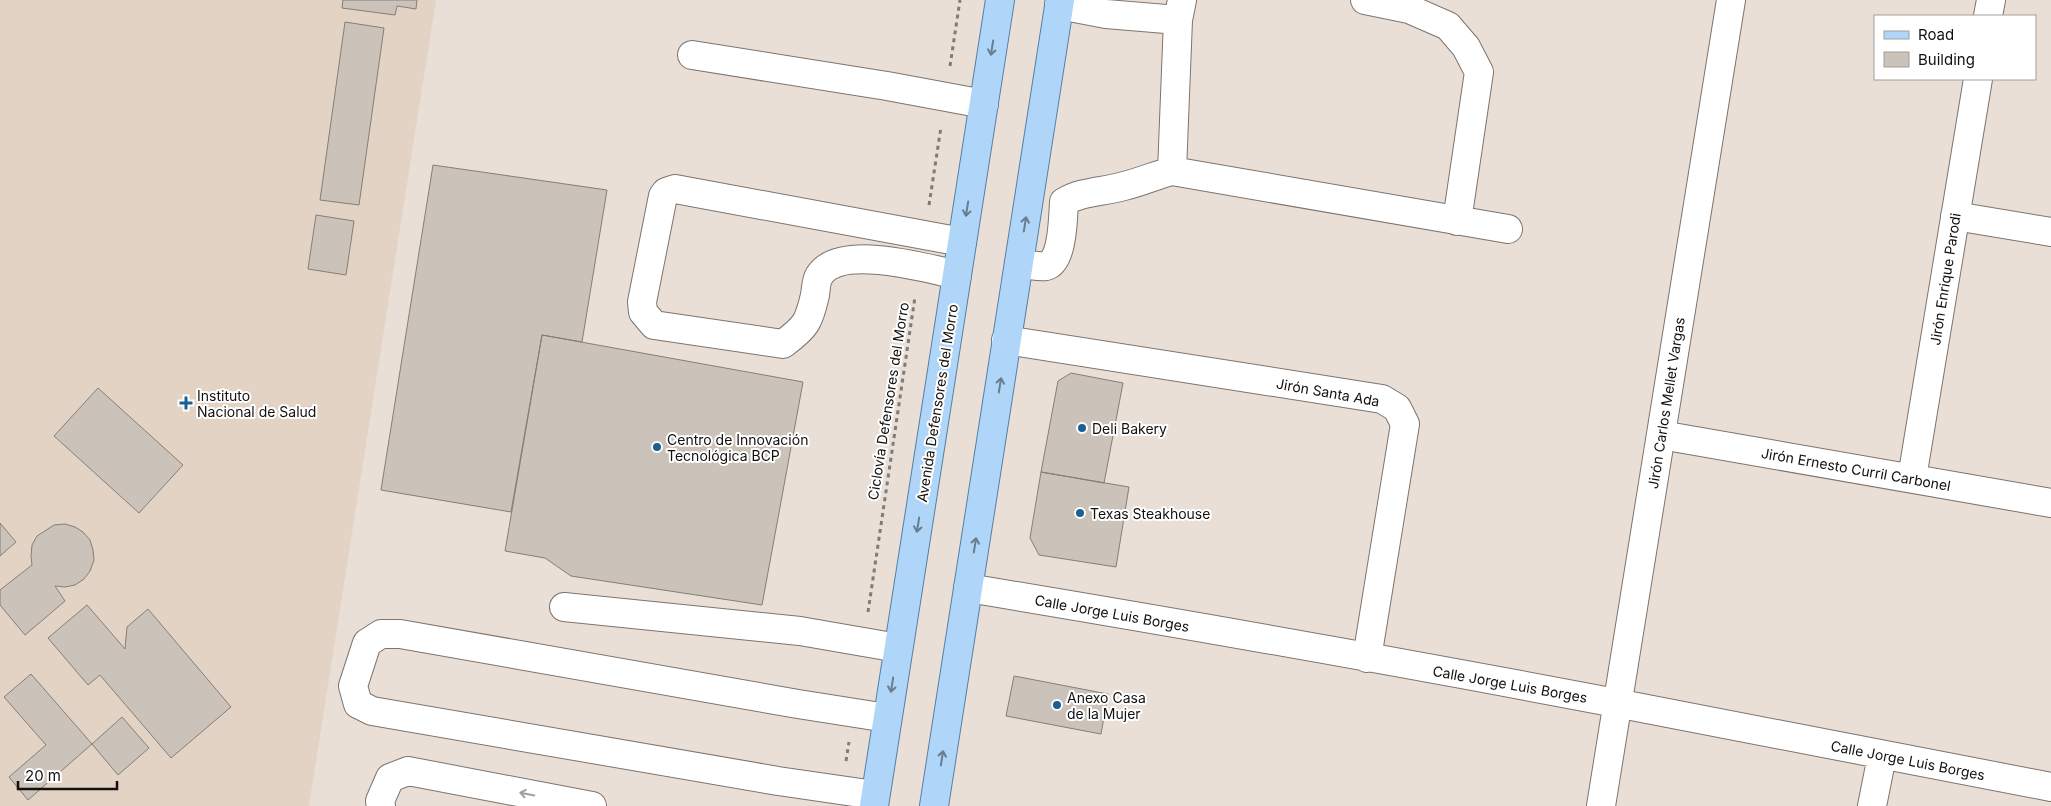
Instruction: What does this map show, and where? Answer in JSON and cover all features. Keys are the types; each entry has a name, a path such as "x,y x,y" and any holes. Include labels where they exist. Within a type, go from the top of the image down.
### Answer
{"main road":[{"name":"Avenida Defensores del Morro","path":"874,800 1000,0"},
{"path":"934,806 1059,3"}],"street":[{"path":"1365,0 1409,9 1448,26 1466,47 1479,72 1457,221"},
{"name":"Jirón Carlos Mellet Vargas","path":"1601,806 1731,0"},
{"path":"1988,15 1991,0"},
{"path":"1059,3 1106,14 1180,10 1172,171"},
{"path":"692,55 946,96 984,104"},
{"name":"Jirón Enrique Parodi","path":"1912,478 1978,80"},
{"path":"1019,264 1046,266 1055,260 1059,249 1064,202 1078,196 1125,186 1151,176 1172,171 1508,230"},
{"path":"957,275 920,266 872,259 834,262 819,276 810,318 797,333 783,344 654,325 643,312 642,302 663,196 666,192 675,189 962,242"},
{"path":"1955,216 2051,232"},
{"name":"Jirón Santa Ada","path":"1006,340 1382,399 1397,408 1405,424 1367,658"},
{"name":"Jirón Ernesto Curril Carbonel","path":"1661,435 2051,502"},
{"name":"Calle Jorge Luis Borges","path":"968,588 1617,703 1882,756 2051,787"},
{"path":"564,607 800,631 864,640 898,648"},
{"path":"874,800 841,791 372,711 358,704 353,686 367,643 381,634 400,634 887,718"},
{"path":"1872,806 1882,756"},
{"path":"381,806 380,801 390,778 408,771 592,806"}],"path":[{"path":"924,235 960,0"},
{"name":"Ciclovía Defensores del Morro","path":"864,640 920,266"},
{"path":"841,791 853,712"}],"shaded area":[{"name":"Instituto Nacional de Salud","path":"0,0 436,0 309,806 0,806"}],"building":[{"path":"343,0 417,0 416,9 397,6 395,15 342,8"},
{"path":"345,22 384,28 359,205 320,200"},
{"path":"433,165 607,190 582,342 542,335 511,512 381,490"},
{"path":"316,215 354,221 346,275 308,269"},
{"name":"Centro de Innovación Tecnológica BCP","path":"542,335 803,382 762,605 571,576 545,558 505,551"},
{"name":"Deli Bakery","path":"1071,373 1123,383 1104,483 1041,472 1058,381"},
{"path":"98,388 183,465 139,513 54,436"},
{"name":"Texas Steakhouse","path":"1041,472 1129,487 1116,567 1039,555 1030,538"},
{"path":"0,523 16,542 0,556"},
{"path":"65,524 83,532 90,540 94,560 90,571 84,579 75,585 55,586 65,601 25,635 0,605 0,590 32,565 32,545 37,536 54,525"},
{"path":"87,605 125,649 127,627 148,609 231,707 171,758 100,675 88,685 48,638"},
{"path":"31,674 92,744 28,800 9,777 46,745 4,697"},
{"name":"Anexo Casa de la Mujer","path":"1014,676 1108,694 1101,734 1006,716"},
{"path":"122,717 149,748 118,775 92,744"}],"place":[{"name":"Instituto Nacional de Salud","path":"186,403"},
{"name":"Deli Bakery","path":"1082,428"},
{"name":"Centro de Innovación Tecnológica BCP","path":"657,447"},
{"name":"Texas Steakhouse","path":"1080,513"},
{"name":"Anexo Casa de la Mujer","path":"1057,705"}]}
